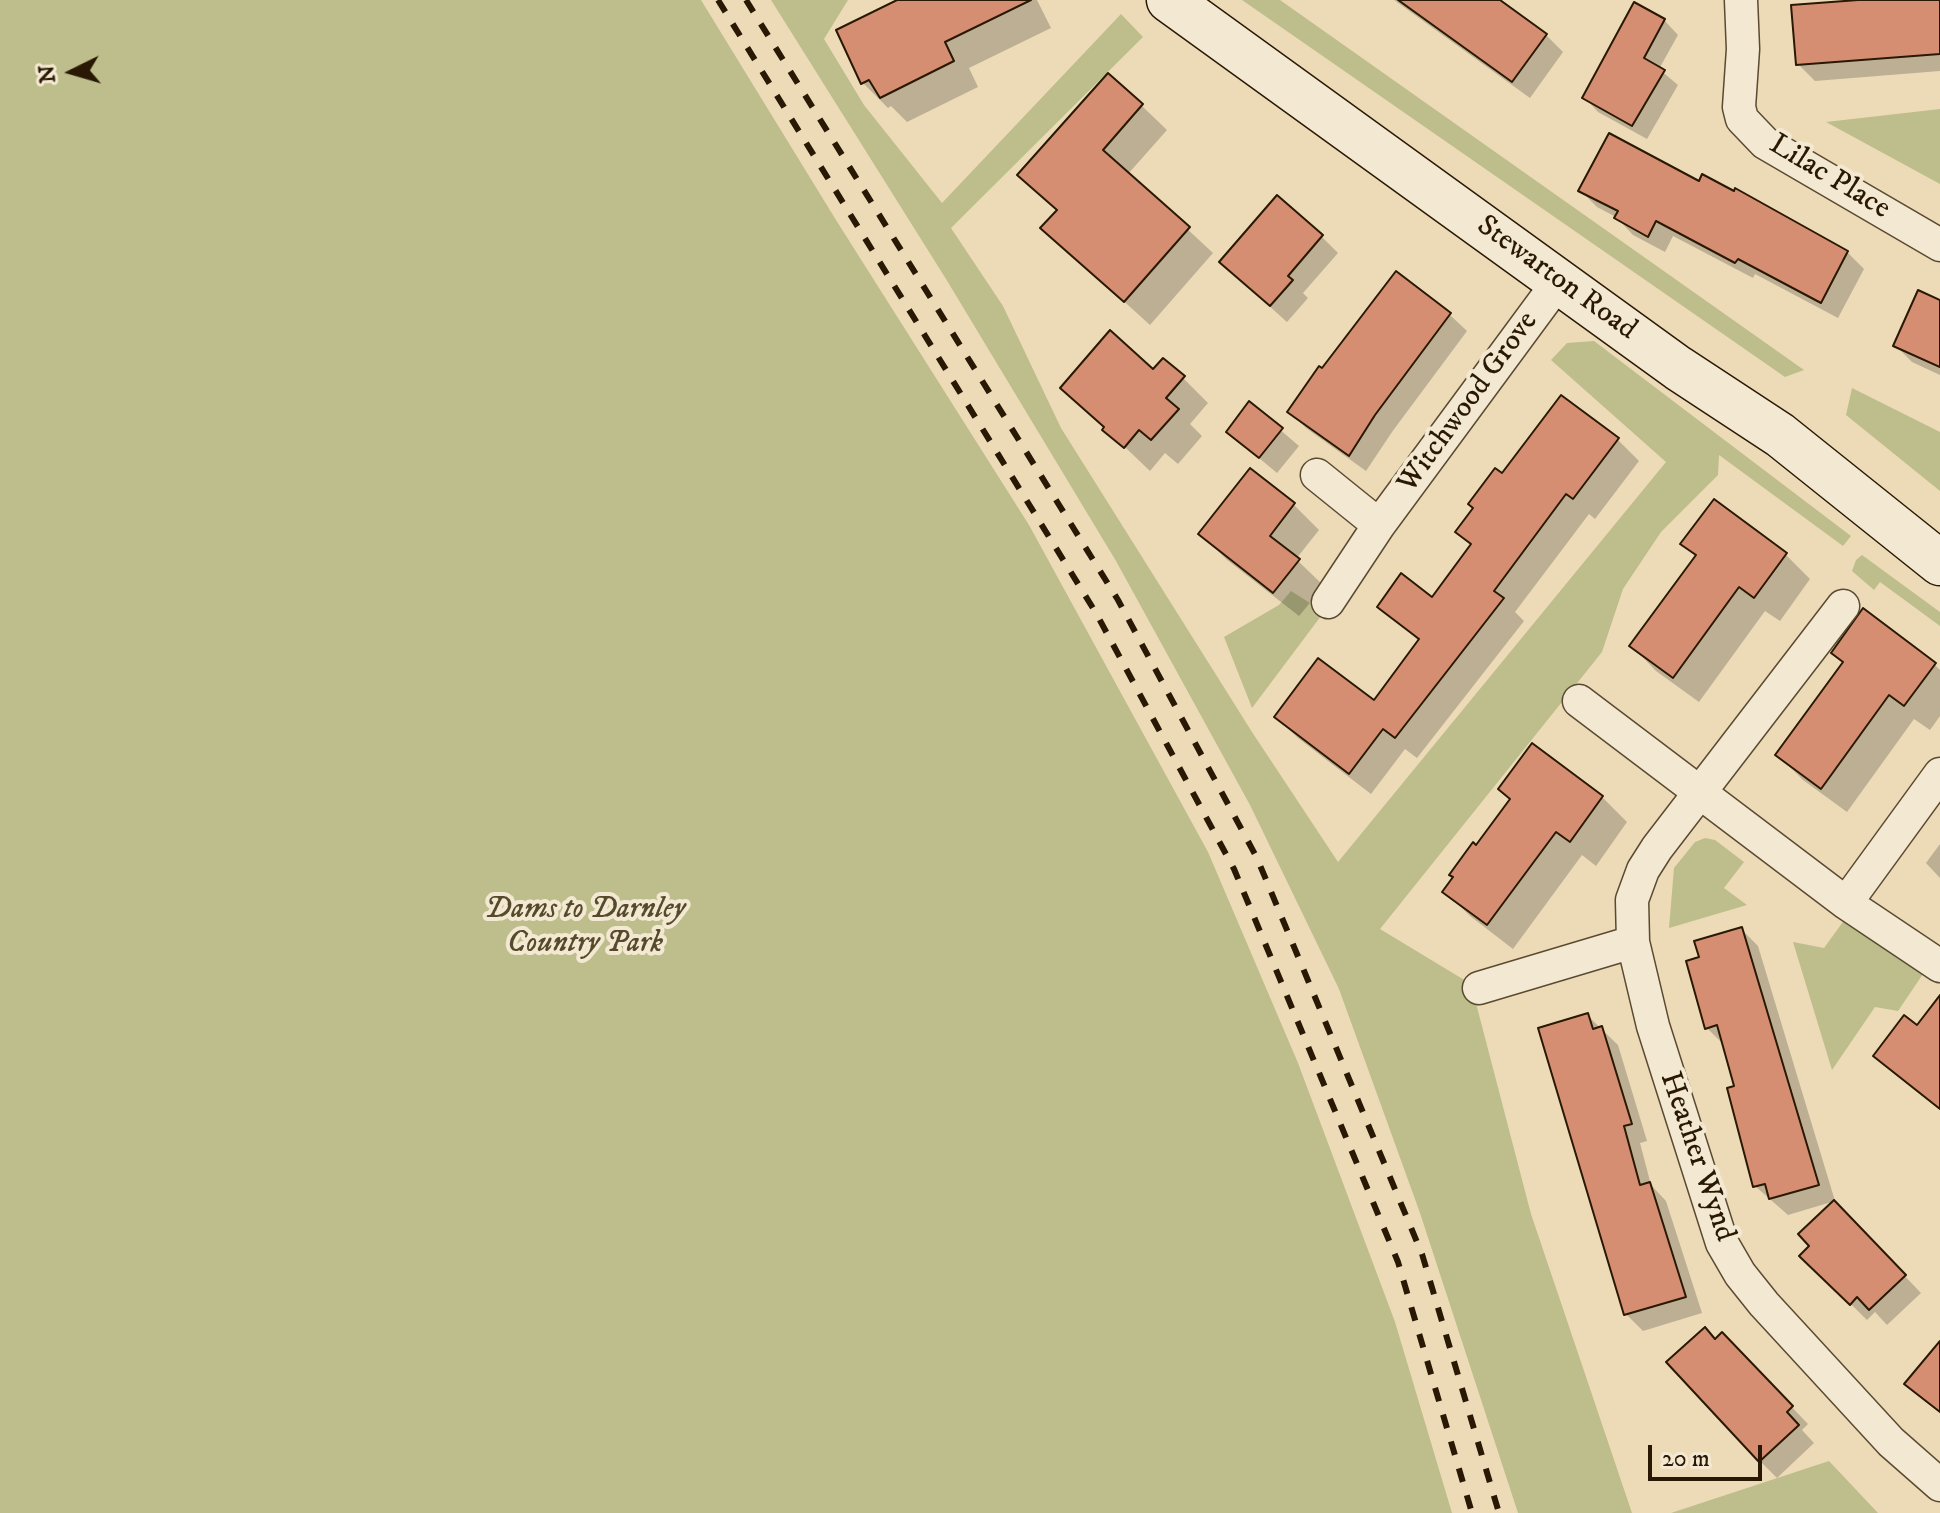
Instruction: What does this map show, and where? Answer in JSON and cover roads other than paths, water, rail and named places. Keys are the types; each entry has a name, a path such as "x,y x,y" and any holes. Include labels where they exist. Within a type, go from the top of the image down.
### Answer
{"main road":[{"name":"Stewarton Road","path":"1169,0 1678,368 1780,435 1940,563"}],"street":[{"name":"Lilac Place","path":"1741,0 1743,49 1739,107 1742,119 1765,143 1940,245"},
{"name":"Witchwood Grove","path":"1328,602 1379,525 1559,281"},
{"name":"Witchwood Grove","path":"1317,475 1379,525"},
{"name":"Heather Wynd","path":"1843,606 1643,870 1632,900 1633,942 1653,1026 1722,1243 1740,1274 1764,1304 1891,1442 1940,1485"},
{"path":"1579,701 1846,903 1940,966"},
{"path":"1846,903 1940,774"},
{"path":"1479,988 1633,942"},
{"path":"1933,1513 1940,1504"}],"railway":[{"path":"718,0 1096,613 1234,869 1398,1262 1472,1513"},
{"path":"746,0 1118,600 1257,858 1422,1254 1499,1513"}],"park label":[{"name":"Dams to Darnley Country Park","path":"585,928"}]}
